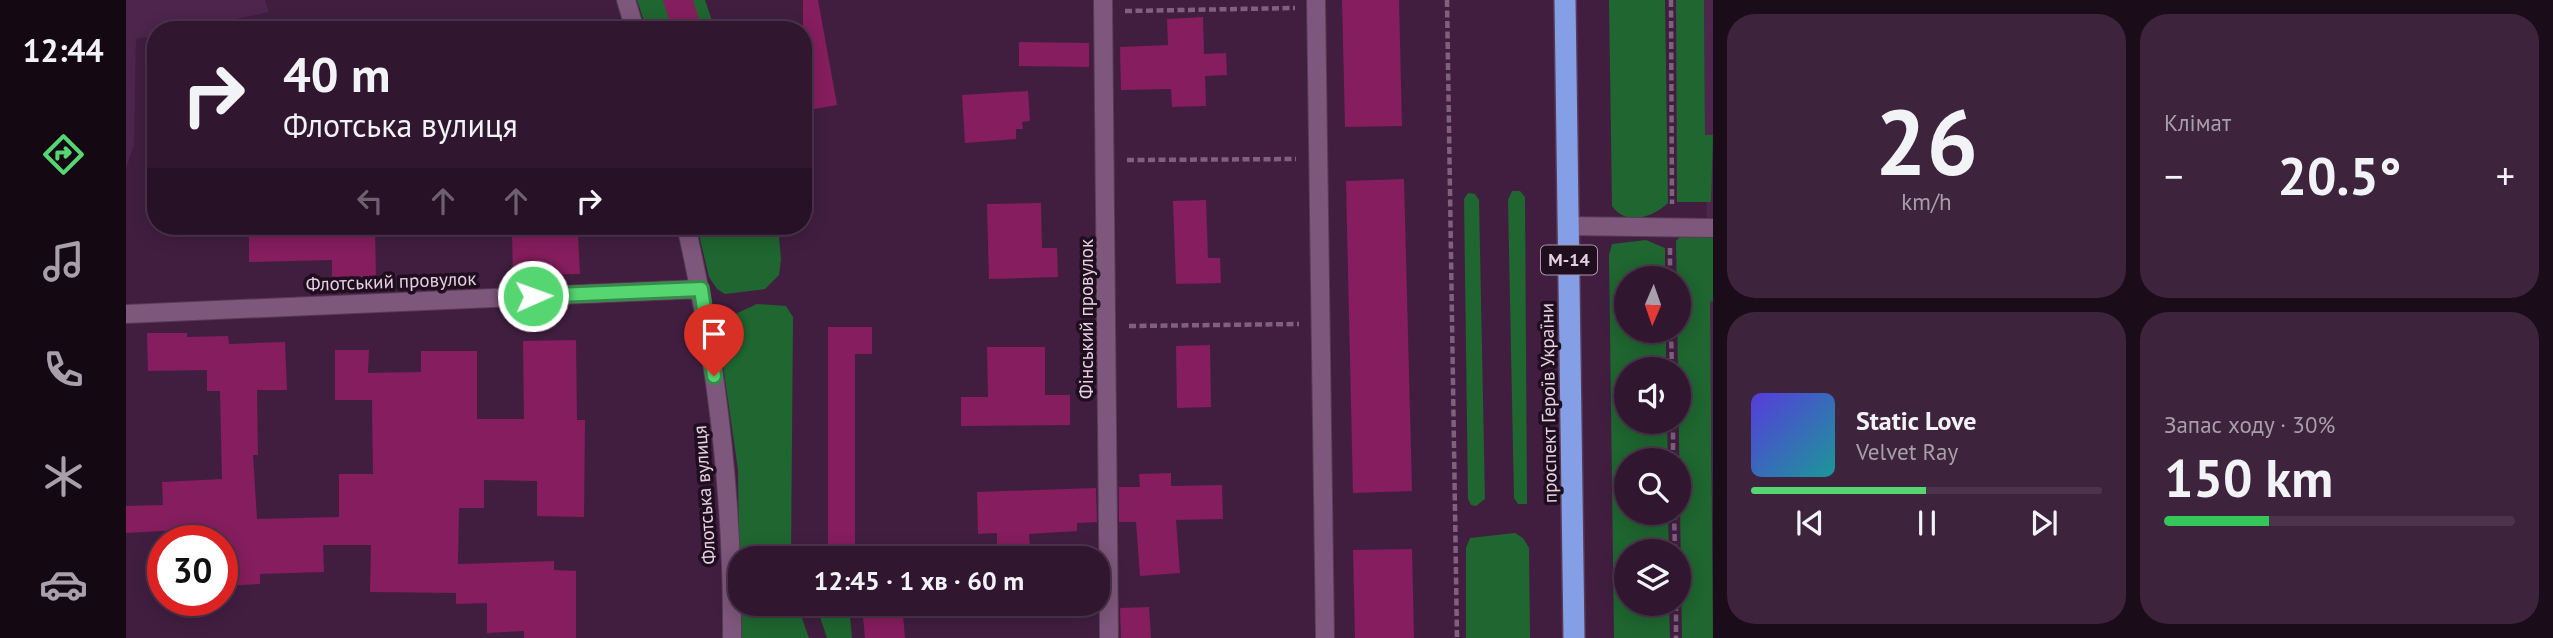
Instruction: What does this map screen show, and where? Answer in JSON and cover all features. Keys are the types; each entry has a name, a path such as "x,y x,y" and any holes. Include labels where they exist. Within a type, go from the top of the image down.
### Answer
{"highway":[{"name":"проспект Героїв України","path":"1564,0 1574,638"}],"street":[{"path":"626,0 632,21"},
{"path":"1316,4 1325,638"},
{"name":"Фінський провулок","path":"1103,6 1109,638"},
{"path":"1568,226 1713,228"},
{"name":"Флотська вулиця","path":"688,235 701,289 725,458 732,638"},
{"name":"Флотський провулок","path":"126,314 701,289"}],"path":[{"path":"1447,0 1457,638"},
{"path":"1670,266 1671,0"},
{"path":"1103,6 1316,4"},
{"path":"1106,161 1318,158"},
{"path":"1107,327 1321,324"},
{"path":"1676,616 1676,638"}],"shaded area":[{"path":"126,0 265,0 269,12 226,21 147,21 147,37 136,39 134,145 126,168"},
{"path":"1704,0 1713,0 1713,515 1705,135"}],"green space":[{"path":"637,0 705,0 712,21 644,21"},
{"path":"1609,0 1665,0 1668,203 1654,213 1639,218 1624,216 1612,206"},
{"path":"1676,0 1704,0 1705,135 1713,135 1711,202 1677,202"},
{"path":"1512,191 1520,191 1525,197 1527,504 1518,504 1514,498 1508,200"},
{"path":"1468,193 1475,194 1479,200 1485,499 1476,506 1471,505 1468,499 1464,199"},
{"path":"699,235 779,235 779,275 765,289 725,294 717,289 709,277"},
{"path":"1680,237 1713,237 1713,301 1710,302 1713,638 1682,638 1682,616 1691,616 1691,539 1681,539 1680,525 1691,525 1691,448 1679,448 1679,434 1691,434 1691,357 1678,357 1678,343 1691,343 1691,266 1676,266 1676,241"},
{"path":"1646,240 1665,248 1665,266 1614,266 1614,343 1666,343 1666,357 1614,357 1614,434 1667,434 1668,448 1614,448 1614,525 1668,525 1669,539 1614,539 1614,616 1669,616 1670,638 1614,638 1609,255 1612,244"},
{"path":"757,304 786,306 793,317 791,546 739,546 738,470 719,337 720,321"},
{"path":"1515,533 1523,538 1529,548 1530,638 1466,638 1466,548 1470,538"},
{"path":"740,616 801,616 809,638 740,638"},
{"path":"820,617 850,617 852,638 827,638"}],"building":[{"path":"663,0 693,0 699,21 669,21"},
{"path":"803,0 818,0 837,105 812,109 812,21 803,21"},
{"path":"1342,0 1399,0 1402,126 1345,127"},
{"path":"1203,17 1204,54 1226,53 1227,75 1205,76 1206,106 1172,107 1171,89 1121,90 1120,47 1168,45 1167,19"},
{"path":"1019,42 1089,43 1089,67 1019,66"},
{"path":"1028,91 1030,121 1022,122 1023,129 1016,129 1016,139 965,143 962,95"},
{"path":"1404,179 1412,491 1353,493 1346,181"},
{"path":"1206,200 1208,258 1220,258 1221,283 1176,284 1173,201"},
{"path":"1041,203 1042,248 1057,248 1058,277 989,279 987,204"},
{"path":"249,235 375,235 376,277 332,277 332,260 249,262"},
{"path":"578,235 580,274 513,275 512,236"},
{"path":"828,327 872,327 872,354 855,354 855,546 828,546"},
{"path":"147,333 187,333 187,337 228,336 229,344 285,342 287,390 257,390 258,455 253,455 257,519 339,517 339,474 373,474 372,400 335,400 335,350 369,350 368,373 421,372 421,351 477,351 477,419 524,419 523,341 576,340 577,420 585,420 584,517 537,516 537,481 484,480 484,508 459,508 458,564 554,561 554,570 576,571 576,638 524,638 524,631 487,633 487,603 456,604 456,593 370,592 371,545 323,545 324,572 260,574 260,584 238,585 238,525 147,525 147,532 126,533 126,506 163,505 162,482 222,479 220,391 207,391 207,370 148,371"},
{"path":"1210,345 1211,407 1177,408 1176,346"},
{"path":"987,347 1045,347 1045,395 1070,395 1070,425 961,426 961,397 988,397"},
{"path":"1171,473 1171,486 1222,485 1223,519 1176,520 1180,573 1140,576 1136,522 1119,522 1119,487 1140,487 1139,474"},
{"path":"1096,488 1097,522 1077,523 1077,531 1029,534 1030,546 997,546 997,533 978,534 977,492"},
{"path":"1412,549 1414,638 1355,638 1353,550"},
{"path":"1149,607 1151,638 1121,638 1120,608"},
{"path":"863,616 903,616 905,638 865,638"}],"route":[{"path":"533,296 701,289 714,376"}]}
